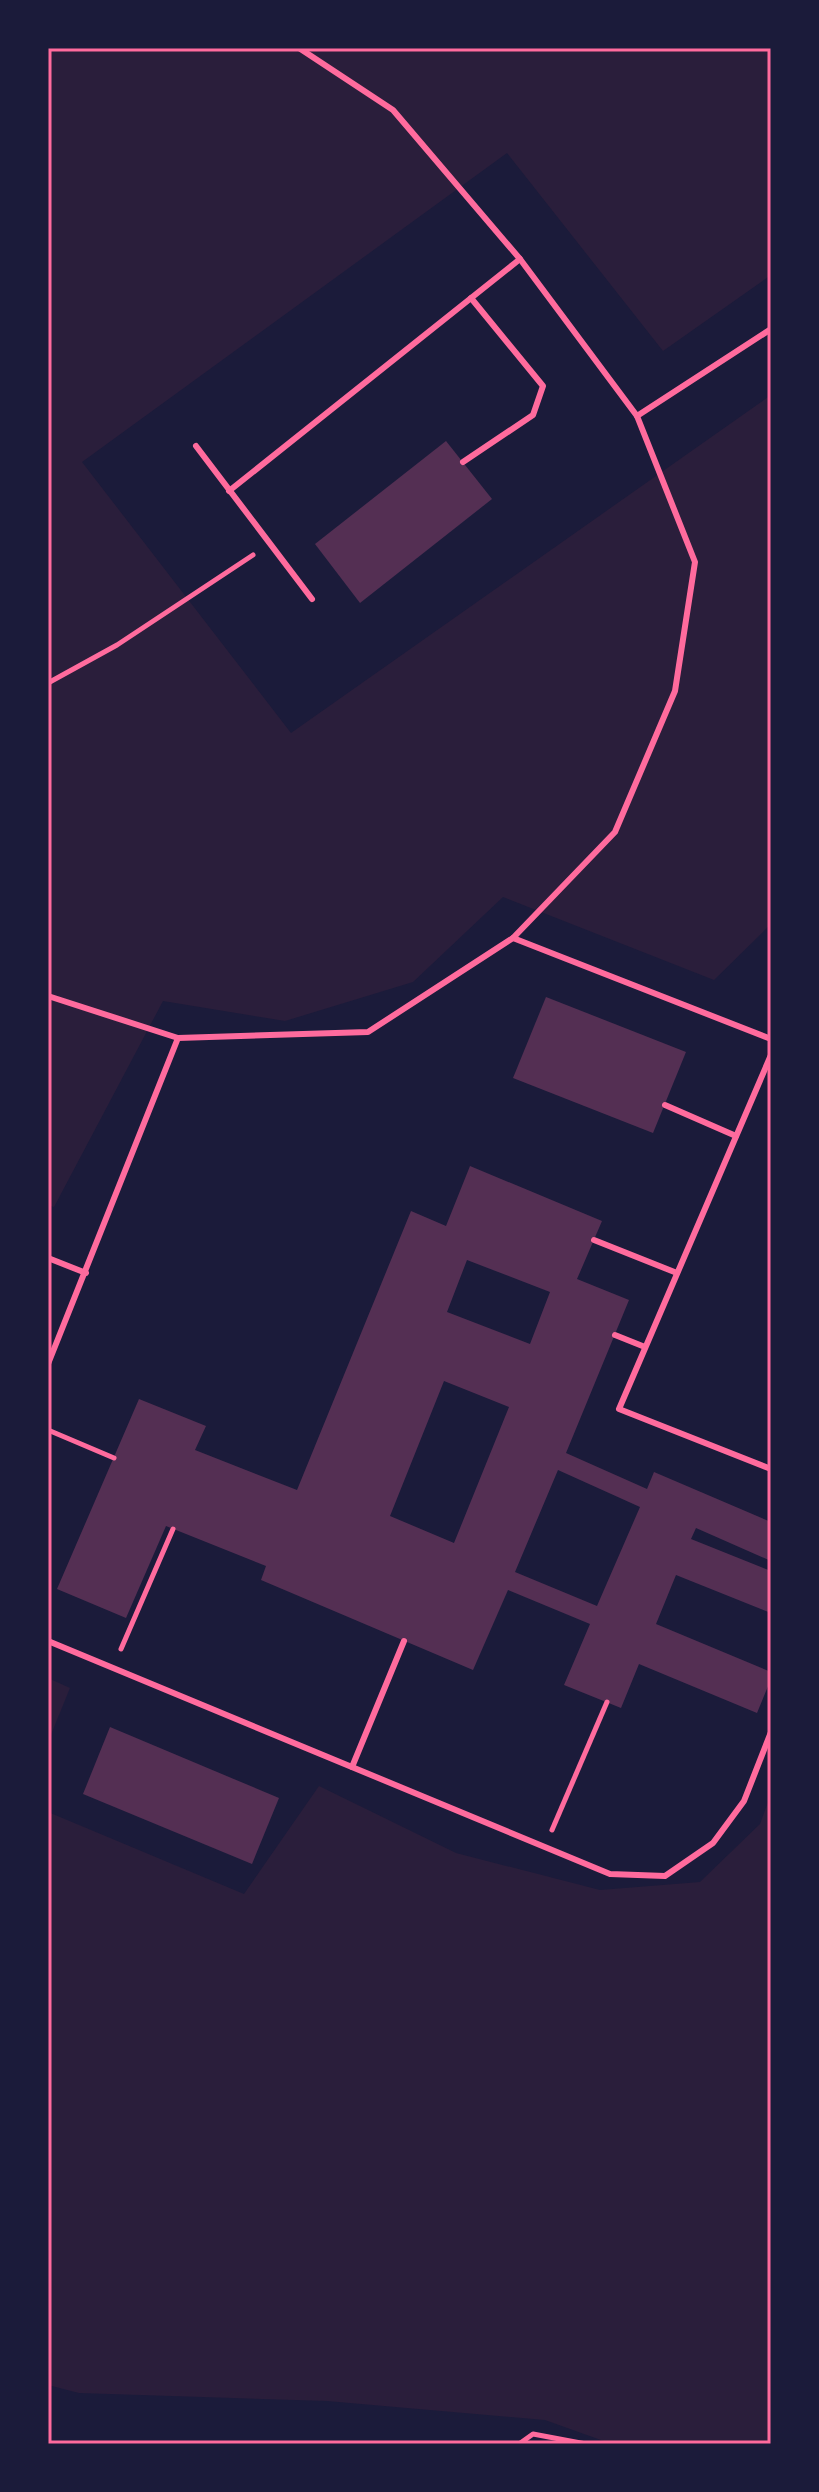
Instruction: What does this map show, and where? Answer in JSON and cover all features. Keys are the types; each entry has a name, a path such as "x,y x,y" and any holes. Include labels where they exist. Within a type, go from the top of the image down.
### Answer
{"lane":[{"path":"48,996 178,1038 368,1032 513,938 615,832 675,691 695,562 637,416 520,259 393,110 299,48"},
{"path":"229,491 520,259"},
{"path":"463,462 533,415 543,386 471,298"},
{"path":"637,416 771,329"},
{"path":"196,446 312,599"},
{"path":"513,938 771,1039"},
{"path":"48,1364 178,1038"},
{"path":"771,1055 619,1409 771,1469"},
{"path":"665,1105 736,1136"},
{"path":"594,1240 677,1273"},
{"path":"48,1258 86,1273"},
{"path":"615,1335 645,1347"},
{"path":"48,1641 610,1874 665,1876 713,1843 744,1801 771,1732"},
{"path":"352,1767 404,1641"}],"path":[{"path":"48,683 117,645 270,544"},
{"path":"48,1430 114,1458"},
{"path":"113,1668 173,1529"},
{"path":"545,1847 607,1702"},
{"path":"519,2444 533,2434 586,2444"}],"shaded area":[{"path":"48,48 771,48 771,275 663,351 507,153 82,462 291,733 771,395 771,924 714,980 503,897 413,982 285,1021 163,1001 54,1207 48,1205"},
{"path":"48,1678 70,1688 48,1742"},
{"path":"319,1786 456,1853 600,1890 700,1882 760,1824 771,1794 771,2444 612,2444 545,2420 327,2401 79,2393 48,2385 48,1812 244,1894"}],"building":[{"path":"446,441 492,499 360,603 315,544"},
{"path":"546,997 686,1052 653,1133 513,1078"},
{"path":"470,1166 602,1221 577,1279 629,1300 566,1453 647,1489 654,1472 771,1522 771,1561 696,1528 691,1539 771,1571 771,1613 676,1575 656,1624 771,1672 757,1713 639,1664 621,1708 564,1685 590,1624 508,1590 473,1670 261,1580 266,1566 166,1526 126,1618 57,1589 139,1399 206,1426 195,1450 297,1490 411,1211 446,1226","holes":["467,1260 550,1292 530,1344 447,1312","444,1381 509,1407 454,1543 390,1516","558,1470 640,1507 597,1606 515,1572"]},
{"path":"110,1727 279,1798 252,1864 83,1794"}]}
